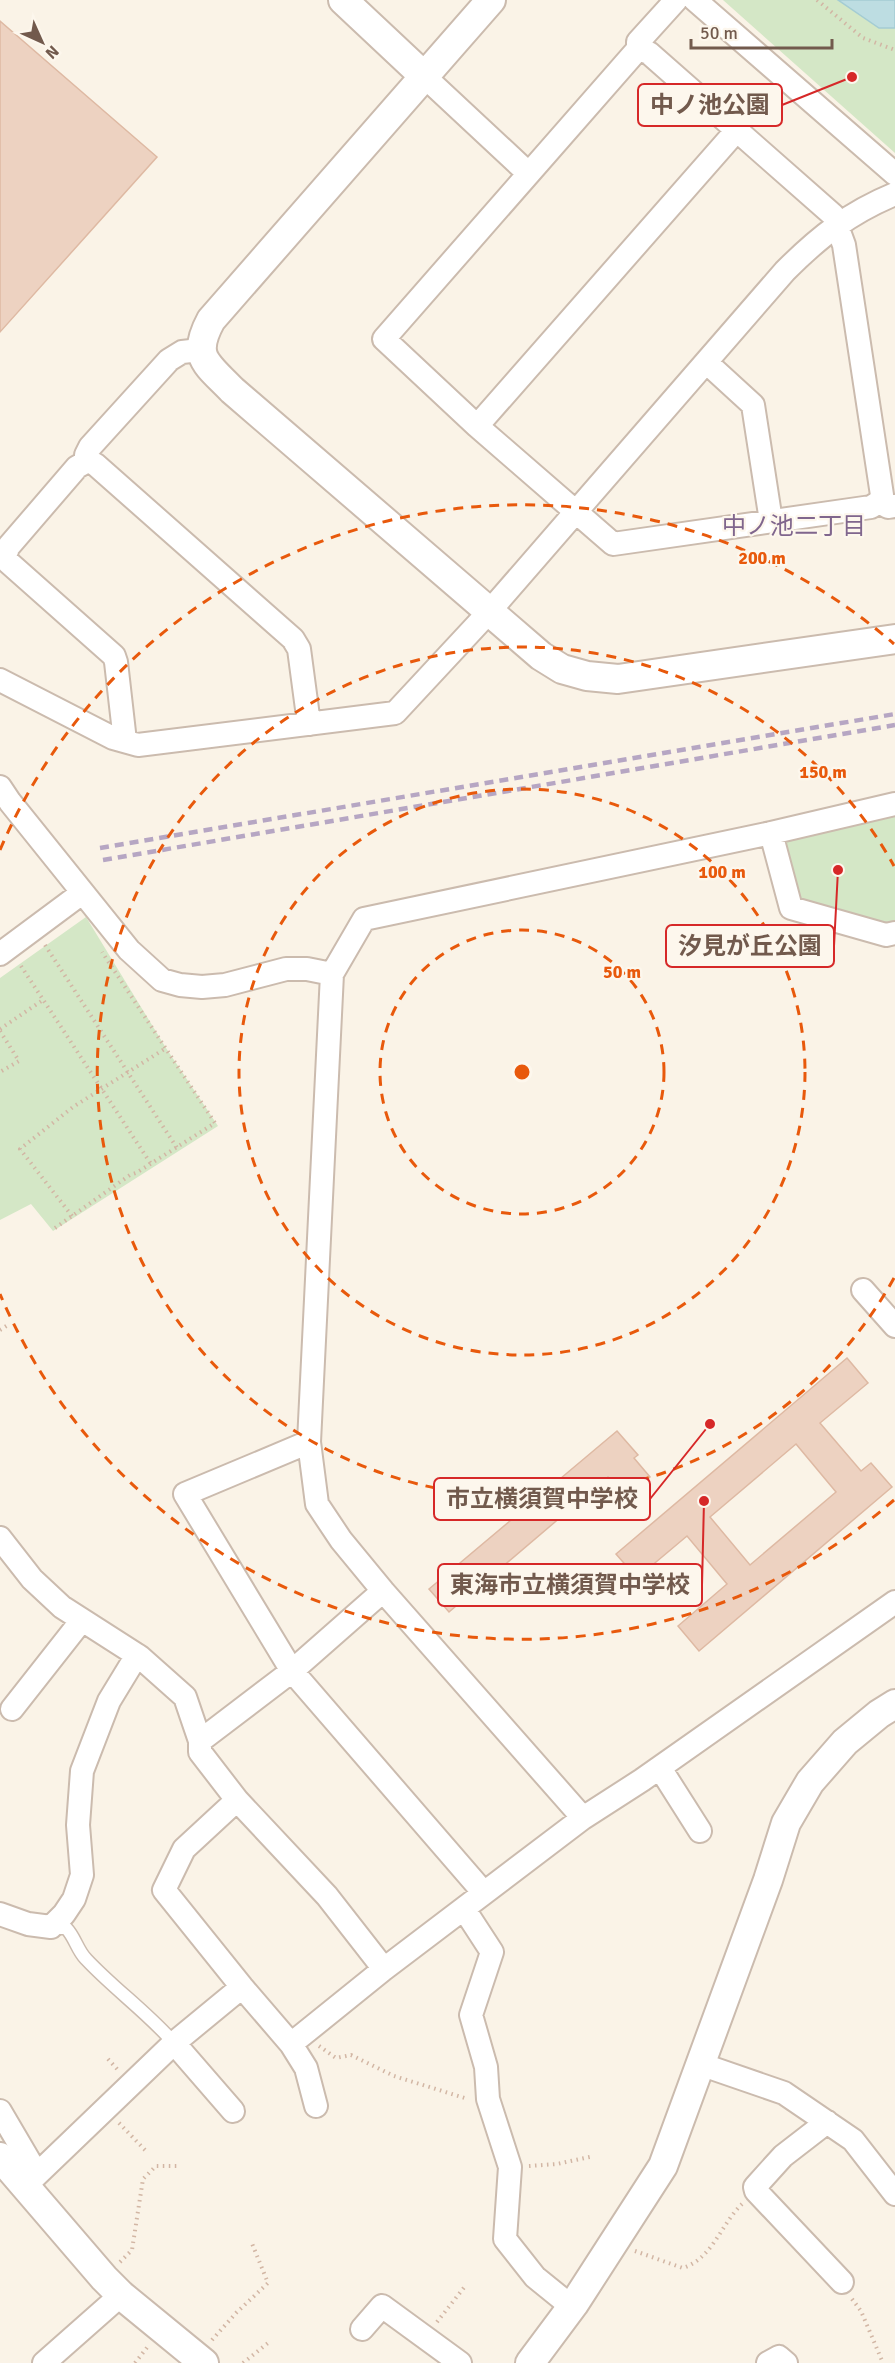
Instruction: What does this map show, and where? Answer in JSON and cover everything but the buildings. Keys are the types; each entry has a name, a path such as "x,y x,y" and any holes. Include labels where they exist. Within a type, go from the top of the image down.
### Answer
{"street":[{"path":"343,0 528,173"},
{"path":"491,0 211,320 204,331 200,350 206,363 232,390 488,613 541,656 562,669 587,676 618,679 895,639"},
{"path":"638,49 649,53 833,215 844,245 882,495 887,504 613,544 477,426 384,339 638,49 638,42 676,0"},
{"path":"695,0 895,174"},
{"path":"477,426 737,130"},
{"path":"0,680 113,738 138,744 395,713 488,613 785,271 815,241 872,204 895,195"},
{"path":"86,462 86,454 90,447 169,360 182,352 200,350"},
{"path":"706,362 753,405 771,521"},
{"path":"125,741 114,656 8,562 5,555 9,546 77,467 86,462 96,465 293,639 299,649 309,724"},
{"path":"0,787 129,950 162,980 180,985 202,987 225,985 286,969 307,969 332,974"},
{"path":"583,1818 382,1591 341,1540 317,1504 309,1442 332,974 364,919 771,833 895,804"},
{"path":"771,833 791,908 886,935 895,933"},
{"path":"0,954 82,892"},
{"path":"863,1290 895,1326"},
{"path":"309,1442 185,1494 292,1671 484,1893"},
{"path":"0,1538 32,1579 62,1607 137,1655 185,1697 200,1741 200,1752 237,1800 327,1896 384,1969"},
{"path":"200,1741 292,1671 382,1591"},
{"path":"291,2044 384,1969 583,1818 660,1768 895,1602"},
{"path":"12,1709 82,1620"},
{"path":"0,1914 28,1924 51,1927 74,1899 82,1875 78,1826 82,1771 109,1701 137,1655"},
{"path":"530,2363 572,2307 663,2166 768,1880 786,1823 810,1782 844,1742 879,1713 895,1704"},
{"path":"660,1768 700,1831"},
{"path":"237,1800 184,1849 164,1890 291,2044 306,2068 316,2106"},
{"path":"464,1909 492,1952 471,2015 486,2067 488,2099 510,2167 505,2239 535,2277 572,2307"},
{"path":"31,2180 174,2043 242,1987"},
{"path":"174,2043 233,2111"},
{"path":"700,2064 784,2093 853,2140 895,2194"},
{"path":"0,2111 31,2180 112,2286 201,2361"},
{"path":"827,2122 783,2156 755,2187 756,2191 842,2282"},
{"path":"0,2157 31,2180"},
{"path":"44,2363 112,2286"},
{"path":"362,2329 382,2306 460,2363"},
{"path":"768,2363 779,2357 786,2363"}],"lane":[{"path":"56,1922 60,1928 66,1928 69,1931 84,1957 159,2026 174,2043"}],"path":[{"path":"817,0 863,38 895,50"},
{"path":"37,952 52,937"},
{"path":"45,945 177,1148"},
{"path":"55,1228 130,1175 215,1123 97,945"},
{"path":"28,959 20,966 103,1088 151,1164"},
{"path":"0,1072 19,1061 0,1030 43,1000"},
{"path":"72,1216 20,1149 73,1107 166,1048"},
{"path":"0,1330 8,1325"},
{"path":"315,2043 336,2058 351,2055 394,2076 479,2102 488,2099"},
{"path":"105,2109 146,2150"},
{"path":"510,2167 556,2164 594,2156"},
{"path":"112,2286 132,2250 143,2179 156,2166 180,2166"},
{"path":"630,2250 683,2268 690,2266 709,2249 738,2208 756,2191"},
{"path":"201,2361 236,2313 268,2283 251,2241"},
{"path":"842,2282 861,2310 883,2363"},
{"path":"426,2338 466,2284"},
{"path":"243,2363 268,2343"}],"green space":[{"path":"723,0 895,0 895,153"},
{"path":"895,804 895,933 791,908 771,833"},
{"path":"86,917 166,1048 218,1126 53,1231 31,1204 0,1220 0,978"}],"water":[{"path":"838,0 895,0 895,28 879,28"}],"railway":[{"path":"100,848 895,714"},
{"path":"103,860 895,725"}],"place":[{"name":"中ノ池公園","path":"852,77"},
{"name":"汐見が丘公園","path":"838,870"},
{"name":"市立横須賀中学校","path":"710,1424"},
{"name":"東海市立横須賀中学校","path":"704,1501"}],"district":[{"name":"中ノ池二丁目","path":"794,526"}]}
